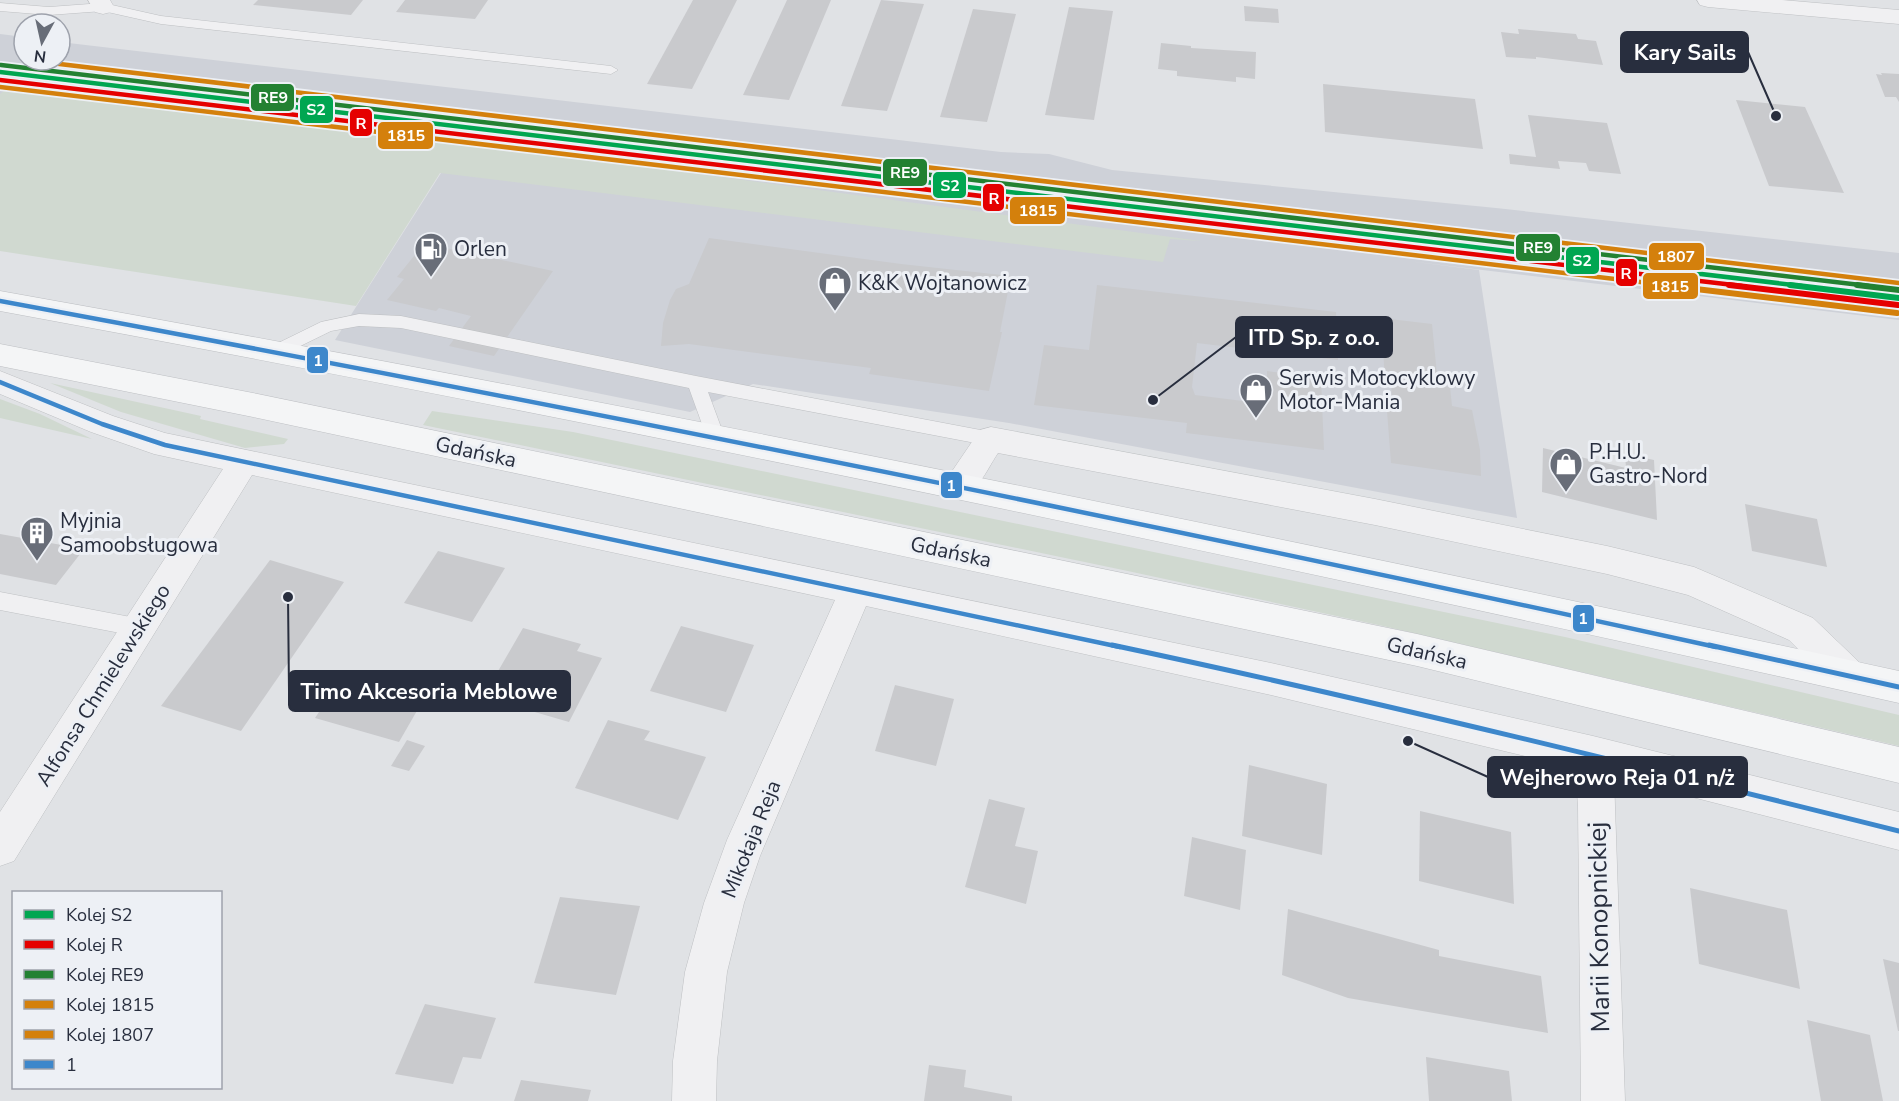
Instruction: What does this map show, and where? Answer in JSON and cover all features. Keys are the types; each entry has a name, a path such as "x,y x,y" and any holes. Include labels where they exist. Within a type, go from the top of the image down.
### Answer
{"main road":[{"path":"0,301 276,352 958,486 1428,583 1899,687"},
{"name":"Gdańska","path":"0,355 253,405 1417,650 1899,765"}],"street":[{"path":"1708,0 1899,17"},
{"path":"0,382 112,428 165,445 856,590 1410,711 1593,754 1899,831"},
{"path":"958,486 992,439 1375,512 1607,560 1694,582 1801,628 1848,675"},
{"name":"Alfonsa Chmielewskiego","path":"0,847 141,628 244,462"},
{"name":"Mikołaja Reja","path":"694,1101 695,1061 706,972 724,903 741,854 856,590"},
{"name":"Marii Konopnickiej","path":"1593,754 1603,1101"}],"lane":[{"path":"0,7 49,11 101,3 161,20 611,70"},
{"path":"276,352 327,326 359,320 401,322 696,383 992,439"},
{"path":"696,383 716,438"},
{"path":"0,601 141,628"}],"shaded area":[{"path":"0,34 12,36 12,72 72,72 72,43 1001,152 1049,154 1112,170 1496,208 1899,253 1899,320 1408,261 1479,270 1517,518 1009,423 753,384 690,412 335,340 455,151 0,94"},
{"path":"14,83 1201,241 1170,239 1163,262 440,173 356,306 0,251 0,94"},
{"path":"50,383 201,416 200,419 288,439 284,444 245,448 121,412"},
{"path":"0,399 40,414 92,439 0,418"},
{"path":"432,411 573,432 1565,637 1899,715 1899,746 1383,626 423,425"}],"building":[{"path":"258,0 363,0 351,15 253,5"},
{"path":"405,0 488,0 475,19 396,12"},
{"path":"693,0 737,0 692,89 647,84"},
{"path":"787,0 831,0 789,100 743,95"},
{"path":"881,0 924,4 887,111 841,106"},
{"path":"1244,6 1278,9 1279,23 1245,21"},
{"path":"1069,7 1113,11 1094,120 1045,115"},
{"path":"973,9 1016,14 987,122 940,117"},
{"path":"1518,29 1576,34 1578,39 1596,41 1603,65 1536,57 1536,59 1506,57 1501,32 1519,34"},
{"path":"1161,43 1191,46 1191,48 1256,52 1255,79 1236,77 1236,82 1177,76 1177,71 1158,69"},
{"path":"1881,73 1899,74 1899,102 1896,97 1885,97 1876,74 1882,75"},
{"path":"1323,84 1475,99 1483,149 1325,132"},
{"path":"1736,100 1805,107 1844,193 1769,186"},
{"path":"1528,115 1607,123 1621,174 1589,171 1586,163 1558,161 1560,169 1510,164 1509,154 1536,157"},
{"name":"K&K Wojtanowicz","path":"709,238 901,264 1011,276 989,391 869,374 871,368 689,344 661,346 663,323 670,300 676,289 689,284"},
{"path":"432,245 553,271 494,356 449,346 471,316 439,308 436,311 387,300 404,279 397,277 414,256 421,258"},
{"path":"1097,285 1336,312 1338,360 1197,343 1192,387 1195,395 1267,404 1267,371 1321,378 1324,450 1186,433 1187,423 1034,405 1044,345 1089,350"},
{"path":"1381,318 1432,324 1438,385 1450,387 1452,406 1472,410 1480,450 1481,476 1391,463 1386,398 1392,399 1391,381 1385,380"},
{"path":"1543,448 1626,468 1625,454 1654,460 1657,520 1542,492"},
{"path":"1745,504 1817,519 1827,567 1752,551"},
{"name":"Myjnia Samoobsługowa","path":"0,534 84,549 56,585 0,574"},
{"path":"438,551 505,568 472,622 404,603"},
{"path":"270,560 344,582 241,731 161,706"},
{"path":"681,626 754,645 726,712 650,691"},
{"path":"523,628 581,644 577,651 602,658 569,722 483,697"},
{"path":"341,679 422,702 399,742 315,718"},
{"path":"895,685 954,699 936,766 875,751"},
{"path":"608,720 650,731 644,740 706,757 678,820 575,788"},
{"path":"407,740 425,746 409,771 391,766"},
{"path":"1249,765 1327,784 1322,855 1242,836"},
{"path":"989,799 1025,808 1015,846 1038,851 1026,904 965,887"},
{"path":"1420,811 1511,832 1514,904 1419,881"},
{"path":"1192,837 1246,850 1240,910 1184,896"},
{"path":"1690,888 1787,910 1800,989 1699,964"},
{"path":"560,897 640,906 616,995 534,983"},
{"path":"1288,909 1439,950 1439,956 1541,976 1548,1033 1348,998 1282,975"},
{"path":"1883,959 1899,963 1899,1031 1898,1031"},
{"path":"425,1004 496,1018 481,1059 463,1057 453,1084 395,1074"},
{"path":"1807,1020 1870,1035 1883,1101 1821,1101"},
{"path":"1426,1057 1509,1071 1512,1101 1429,1101"},
{"path":"929,1065 966,1070 964,1087 1012,1096 1012,1101 924,1101"},
{"path":"521,1080 591,1090 588,1101 514,1101"}],"rail line":[{"name":"RE9","path":"1,65 1899,290"},
{"name":"1807","path":"72,65 1899,283"},
{"name":"S2","path":"0,72 1899,298"},
{"name":"R","path":"0,80 1898,305"},
{"name":"1815","path":"0,87 1897,313"}],"transit line":[{"name":"1","path":"0,301 476,390 951,485 1426,584 1899,687"},
{"name":"1","path":"0,382 102,424 165,445 1271,679 1534,740 1899,831"}],"place":[{"name":"Kary Sails","path":"1776,116"},
{"name":"Orlen","path":"431,278"},
{"name":"K&K Wojtanowicz","path":"835,312"},
{"name":"ITD Sp. z o.o.","path":"1153,400"},
{"name":"Serwis Motocyklowy Motor-Mania","path":"1256,419"},
{"name":"P.H.U. Gastro-Nord","path":"1566,493"},
{"name":"Myjnia Samoobsługowa","path":"37,562"},
{"name":"Timo Akcesoria Meblowe","path":"288,597"},
{"name":"Wejherowo Reja 01 n/ż","path":"1408,741"}]}
